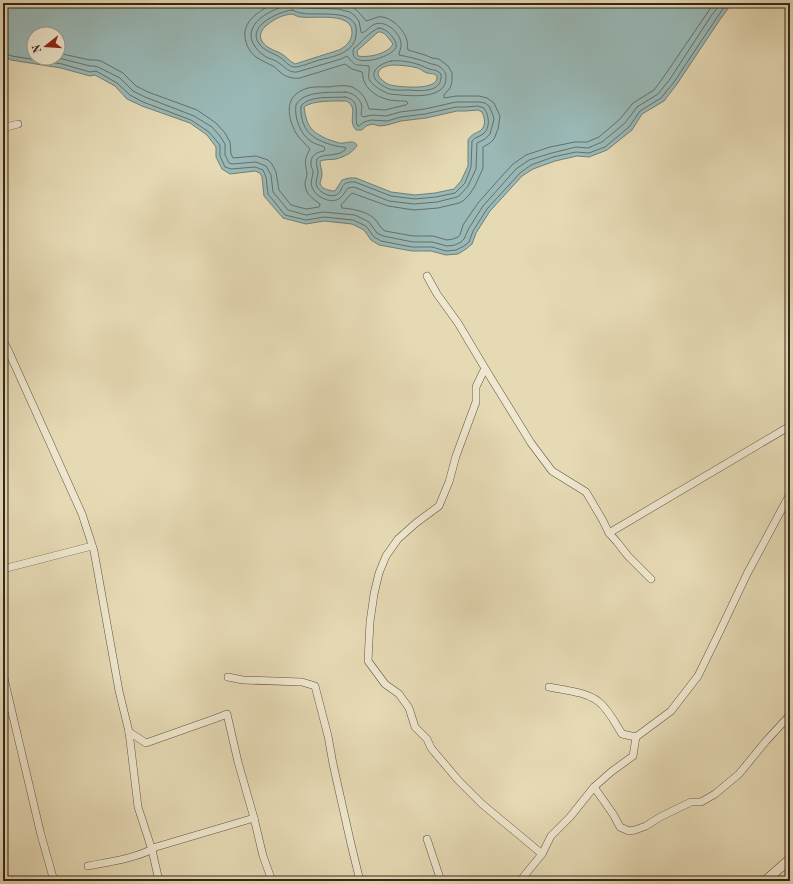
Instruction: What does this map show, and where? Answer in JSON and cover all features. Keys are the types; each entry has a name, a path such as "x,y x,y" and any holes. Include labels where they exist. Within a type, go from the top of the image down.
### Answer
{"main road":[{"path":"765,881 790,859"}],"street":[{"path":"3,128 18,124"},
{"path":"427,276 437,294 461,328 531,443 552,471 586,492 609,533 628,556 651,579"},
{"path":"3,341 82,514 94,551 119,691 129,732 138,807 152,850 159,881"},
{"path":"486,370 483,372 476,387 476,402 456,456 449,482 439,506 398,539 386,556 379,573 370,622 368,661 385,684 399,694 409,708 415,727 428,738 431,748 458,780 482,804 542,854"},
{"path":"609,533 790,426"},
{"path":"548,687 585,694 598,701 606,709 622,734 636,736 671,711 698,676 747,574 790,494"},
{"path":"3,569 92,546"},
{"path":"3,674 41,834 54,881"},
{"path":"228,677 243,680 302,682 315,686 328,736 360,881"},
{"path":"129,732 146,743 227,714 263,856 272,881"},
{"path":"594,787 613,814 620,827 635,830 646,826 691,802 701,802 715,794 739,774 766,740 790,714"},
{"path":"520,881 542,854 551,836 570,817 594,787 633,756 636,736"},
{"path":"88,866 124,859 149,852 156,847 254,818"},
{"path":"427,839 441,881"}],"water":[{"path":"3,3 732,3 664,101 642,114 632,130 607,150 589,157 577,156 555,161 533,169 522,176 490,211 476,233 472,244 458,254 446,255 431,251 412,251 379,245 371,240 364,230 352,224 324,221 306,224 283,218 264,196 262,177 260,173 255,171 230,174 222,169 216,157 216,147 207,135 190,123 142,106 127,99 115,86 95,75 90,76 48,66 66,66 66,26 26,26 26,62 11,60 3,56","holes":["292,14 300,17 340,19 347,22 351,27 351,37 347,44 339,50 295,64 282,54 267,47 261,38 261,32 272,21","378,32 385,34 393,44 382,53 372,56 358,56 357,51","392,65 418,68 426,73 436,75 437,80 433,84 421,87 390,85 382,80 378,73 382,68","346,101 352,107 352,120 356,130 362,130 366,126 372,124 380,126 387,125 457,111 478,110 482,112 484,117 484,125 481,130 468,140 468,166 461,181 454,189 415,195 391,192 356,178 342,180 335,191 331,191 321,186 322,174 320,161 342,157 351,152 357,145 353,142 338,143 317,133 310,127 306,119 304,107 318,102"]}]}
